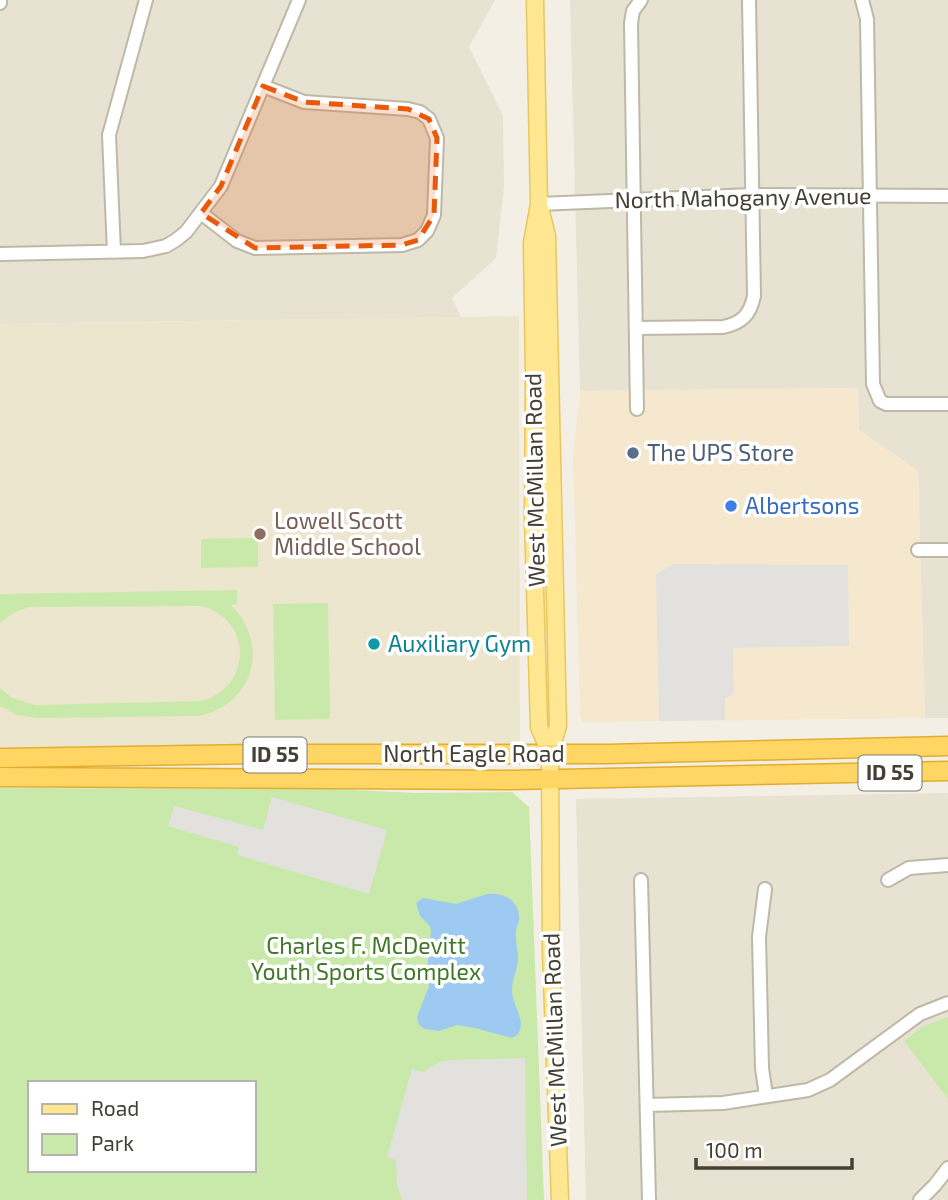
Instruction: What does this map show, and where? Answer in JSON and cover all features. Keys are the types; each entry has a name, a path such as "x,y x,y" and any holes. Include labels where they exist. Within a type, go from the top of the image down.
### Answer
{"highway":[{"name":"North Eagle Road","path":"0,758 948,746"},
{"name":"North Eagle Road","path":"0,777 551,779 948,771"}],"main road":[{"name":"West McMillan Road","path":"535,0 539,204 547,243 558,726 550,753 551,952 560,1200"},
{"name":"West McMillan Road","path":"539,204 532,243 533,517 539,727 550,753"},
{"path":"534,332 540,323 541,269 547,243"}],"street":[{"path":"114,252 109,135 146,0"},
{"path":"0,254 143,251 166,246 186,232 221,186 299,0"},
{"path":"636,328 735,325 745,318 751,308 754,296 748,0"},
{"path":"862,0 867,19 872,377 875,393 880,401 898,406 948,404"},
{"path":"636,409 631,23 637,5"},
{"path":"201,213 237,241 256,248 402,245 418,240 427,231 433,215 437,138 429,119 408,108 304,102 264,86"},
{"name":"North Mahogany Avenue","path":"539,204 752,195 948,196"},
{"path":"918,550 948,550"},
{"path":"888,880 909,868 948,865"},
{"path":"641,880 649,1200"},
{"path":"765,889 759,937 762,1068 766,1097"},
{"path":"647,1105 711,1104 808,1090 830,1080 912,1019 948,1003"},
{"path":"920,1200 948,1168"}],"highlighted area":[{"path":"263,86 304,102 408,109 429,119 437,138 434,215 418,240 402,245 255,248 201,213 221,186"}],"shaded area":[{"path":"0,0 495,0 469,47 503,116 504,187 496,258 452,298 461,317 0,324"},
{"path":"570,0 948,0 948,718 925,718 918,471 859,430 858,388 580,391"},
{"name":"Lowell Scott Middle School","path":"519,316 520,743 0,747 0,324"},
{"path":"858,388 859,430 918,470 925,718 583,722 580,716 573,457 580,391"},
{"path":"673,564 848,565 849,646 733,648 734,693 725,698 725,720 659,721 656,574"},
{"path":"948,793 948,1200 586,1200 576,799"},
{"path":"272,797 387,830 369,894 237,855 239,847 168,826 174,806 263,830"},
{"path":"525,1058 527,1200 402,1200 397,1186 396,1160 387,1157 412,1069 423,1072 440,1062 451,1060"}],"green space":[{"path":"258,538 258,567 201,568 201,539"},
{"path":"237,590 237,604 231,605 243,620 250,637 253,654 251,671 244,686 233,699 218,709 199,716 37,718 17,715 0,706 0,688 12,698 35,705 201,701 218,693 230,682 238,668 240,653 238,638 230,624 218,613 201,606 29,607 13,613 0,623 0,594"},
{"path":"328,603 330,719 275,720 273,604"},
{"name":"Charles F. McDevitt Youth Sports Complex","path":"0,788 512,792 529,807 544,1200 0,1200"},
{"path":"948,1017 948,1099 904,1041 922,1027"}],"water":[{"path":"487,894 510,899 519,914 516,929 518,962 512,990 521,1023 518,1034 512,1038 457,1025 439,1031 425,1029 419,1025 417,1017 429,986 431,931 430,926 420,916 416,903 423,898 456,904"}],"place":[{"name":"The UPS Store","path":"633,453"},
{"name":"Albertsons","path":"731,506"},
{"name":"Lowell Scott Middle School","path":"260,534"},
{"name":"Auxiliary Gym","path":"374,644"}]}
